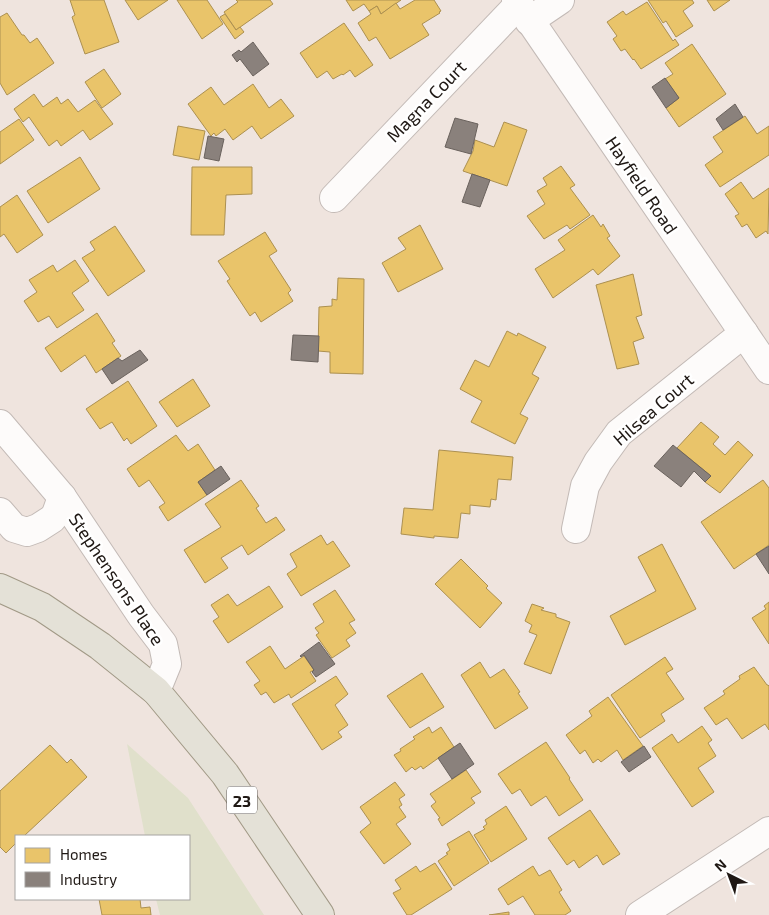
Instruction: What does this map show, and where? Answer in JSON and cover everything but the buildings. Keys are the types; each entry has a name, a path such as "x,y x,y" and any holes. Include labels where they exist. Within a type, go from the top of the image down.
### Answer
{"main road":[{"name":"23","path":"0,588 42,607 100,646 156,691 225,774 320,915"}],"street":[{"name":"Magna Court","path":"334,198 521,8 560,0"},
{"name":"Hayfield Road","path":"521,8 769,370"},
{"name":"Hilsea Court","path":"576,529 585,486 598,462 619,433 744,333"},
{"name":"Stephensons Place","path":"0,424 62,497 141,615 163,644 167,664 156,691"},
{"name":"Stephensons Place","path":"0,512 14,528 27,532 38,528 52,519 56,514 62,497"},
{"path":"640,915 769,831"}],"green space":[{"path":"127,744 188,798 264,915 160,915 156,900 190,900 190,835 145,835"}]}
